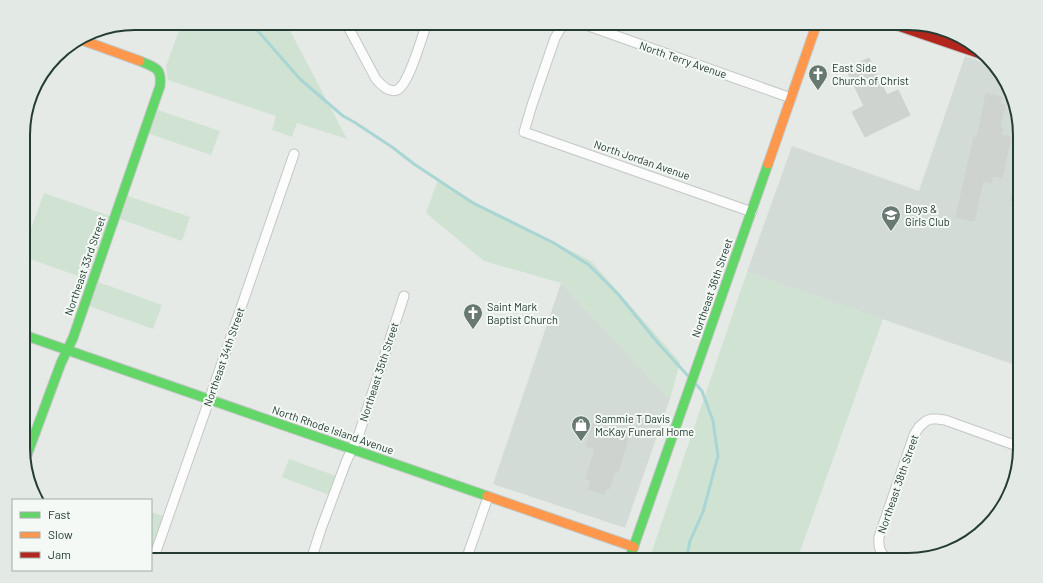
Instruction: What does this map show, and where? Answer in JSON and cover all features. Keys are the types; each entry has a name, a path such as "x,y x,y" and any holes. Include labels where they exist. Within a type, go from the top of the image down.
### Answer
{"street":[{"path":"350,30 376,79 383,86 393,91 398,90 403,86 408,77 425,30"},
{"name":"North Jordan Avenue","path":"560,30 555,38 524,132 752,212"},
{"name":"North Terry Avenue","path":"600,30 791,98"},
{"name":"Northeast 36th Street","path":"632,553 815,30"},
{"path":"913,30 964,46"},
{"name":"Northeast 33rd Street","path":"30,448 61,363 73,338 160,86 161,77 156,68 87,42"},
{"name":"Northeast 34th Street","path":"155,553 294,154"},
{"name":"Northeast 35th Street","path":"313,553 346,462 359,434 404,296"},
{"name":"North Rhode Island Avenue","path":"30,337 634,547"},
{"name":"Northeast 38th Street","path":"882,553 878,545 882,526 914,435 919,427 926,421 931,419 945,420 1013,444"},
{"path":"468,553 488,497"}],"shaded area":[{"name":"Boys & Girls Club","path":"965,56 984,63 995,76 1002,88 1011,114 1013,128 1012,364 747,272 792,146 919,191"},
{"name":"Sammie T Davis McKay Funeral Home","path":"561,283 670,399 625,528 493,484"}],"green space":[{"path":"179,30 290,30 347,139 297,123 292,137 272,130 276,116 168,80 166,66"},
{"path":"155,109 220,131 211,155 147,133"},
{"path":"438,180 473,201 591,261 680,362 670,399 561,283 484,261 426,213"},
{"path":"44,193 110,216 87,279 30,259 30,232"},
{"path":"128,196 190,217 182,241 120,219"},
{"path":"747,272 883,319 799,553 651,553"},
{"path":"98,282 162,305 153,329 89,306"},
{"path":"289,459 336,476 329,495 282,477"},
{"path":"152,512 163,516 152,546"}],"building":[{"path":"869,58 887,95 898,90 910,115 865,137 852,112 864,106 846,69"},
{"path":"986,94 1002,97 1000,104 1005,105 1000,127 1003,128 1001,135 1011,137 1002,178 993,176 991,183 983,181 974,221 956,217 974,137 977,138"},
{"path":"1013,191 1013,202 1010,201"},
{"path":"593,424 629,435 618,472 615,471 609,489 606,488 604,494 588,489 591,480 586,479 595,449 586,446"}],"waterway":[{"path":"257,30 300,79 343,116 392,147 414,164 473,203 554,243 589,265 618,294 658,343 689,377"},
{"path":"687,553 690,541 703,512 718,456 713,421 702,391 695,383"}],"traffic: fast":[{"path":"30,447 61,363 73,338 160,86 159,72 153,67 140,61"},
{"path":"631,553 768,164"},
{"path":"30,337 487,496"}],"traffic: slow":[{"path":"768,164 815,30"},
{"path":"87,42 140,61"},
{"path":"487,496 634,547"}],"traffic: jam":[{"path":"910,30 970,51"}],"place":[{"name":"East Side Church of Christ","path":"818,91"},
{"name":"Boys & Girls Club","path":"891,232"},
{"name":"Saint Mark Baptist Church","path":"473,330"},
{"name":"Sammie T Davis McKay Funeral Home","path":"581,442"}]}
